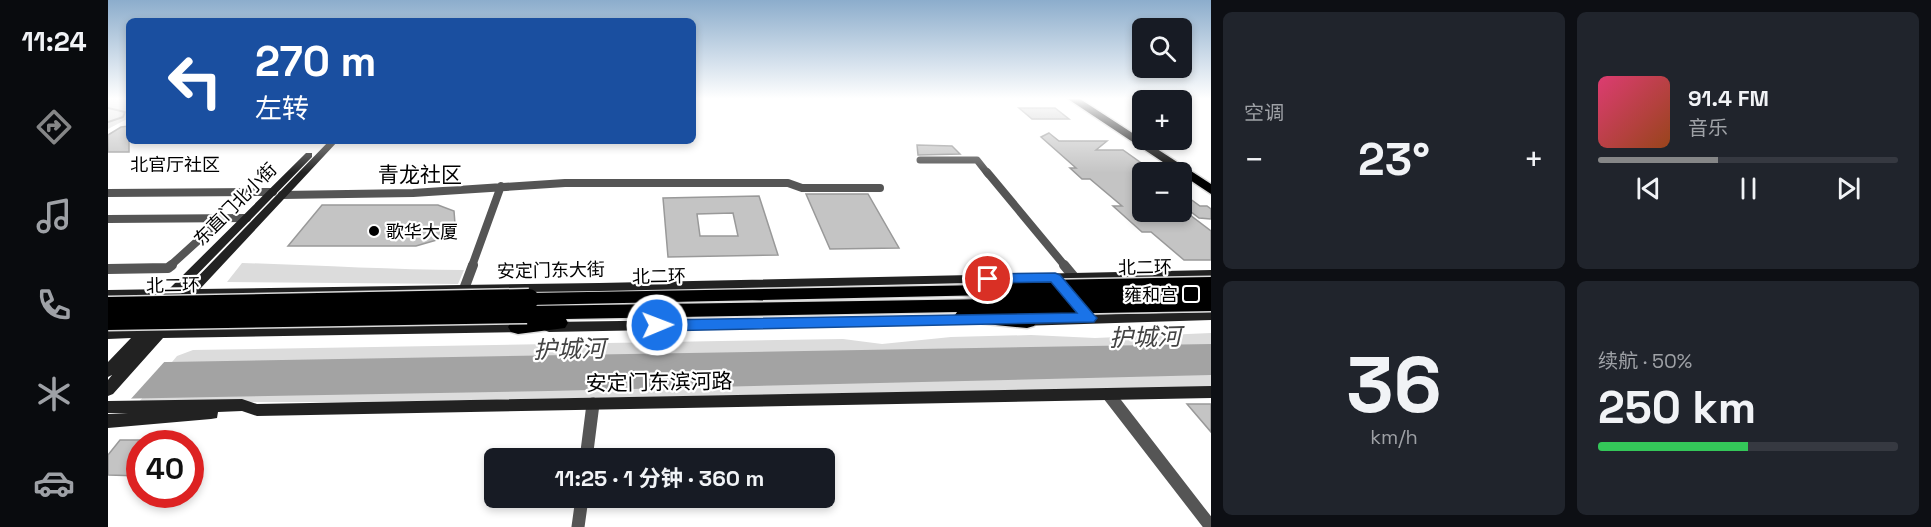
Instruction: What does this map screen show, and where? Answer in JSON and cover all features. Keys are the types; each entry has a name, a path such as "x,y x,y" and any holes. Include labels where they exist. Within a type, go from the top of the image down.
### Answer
{"highway":[{"path":"599,287 720,296"},
{"name":"北二环","path":"108,307 525,313 720,296 1211,287"},
{"name":"北二环","path":"108,320 870,307 989,292 1211,301"},
{"path":"870,307 1027,321"}],"main road":[{"path":"1109,124 1211,190"},
{"path":"1157,156 1162,162"},
{"path":"1192,187 1211,200"}],"street":[{"name":"东直门北小街","path":"108,390 161,332 188,293 320,144"},
{"name":"东直门北小街","path":"108,371 144,333 171,293 247,218 331,144"},
{"path":"920,160 977,160 1074,277"},
{"path":"108,193 413,194 501,186 788,183 802,188 880,188"},
{"path":"464,289 501,186"},
{"path":"108,269 168,268 224,218"},
{"path":"108,219 247,218"},
{"name":"安定门东大街","path":"108,294 599,287 989,292 1055,278 1211,274"},
{"path":"1055,278 1089,318"},
{"path":"388,329 407,290"},
{"path":"242,331 273,292"},
{"path":"108,333 146,294"},
{"path":"108,333 388,329 525,313 1027,321 1211,316"},
{"name":"安定门东滨河路","path":"108,407 242,405 257,410 1211,393"},
{"path":"1109,394 1211,527"},
{"path":"587,448 593,404"},
{"path":"108,421 257,410"},
{"path":"578,527 581,508"}],"shaded area":[{"path":"108,124 118,124 108,129"},
{"path":"242,263 464,270 458,284 227,282"},
{"path":"1211,333 1211,387 351,402 139,402 177,356 193,350 843,339 882,344 951,337 1031,335 1095,338"},
{"path":"1211,344 1211,375 108,399 108,363"}],"pier":[{"path":"108,360 166,360 129,401 108,402"}],"building":[{"path":"126,126 126,144 129,144 129,152 108,152 108,135"},
{"path":"1049,133 1059,141 1107,141 1096,150 1123,150 1140,162 1132,162 1132,222 1192,222 1192,217 1211,231 1211,260 1184,260 1151,232 1142,232 1113,206 1122,206 1090,179 1082,179 1070,168 1076,168 1041,137"},
{"path":"917,145 952,146 960,154 918,155"},
{"path":"806,194 868,194 899,248 830,249"},
{"path":"759,196 778,255 668,257 663,198","holes":["733,213 738,236 700,236 697,214"]},
{"path":"1192,200 1200,206 1207,206 1211,209 1211,219 1199,218 1192,213"},
{"name":"歌华大厦","path":"322,205 438,205 454,211 455,224 440,239 416,246 288,246"},
{"path":"1187,404 1211,404 1211,432"},
{"path":"120,440 126,440 126,476 108,475 108,455"}],"place":[{"name":"歌华大厦","path":"374,231"},
{"name":"雍和宫","path":"1191,294"}],"district":[{"name":"北官厅社区","path":"175,164"},
{"name":"青龙社区","path":"420,174"}],"route":[{"path":"657,325 1027,321 1089,318 1055,278 988,279"}],"water label":[{"name":"护城河","path":"1145,337"},
{"name":"护城河","path":"569,349"}]}
